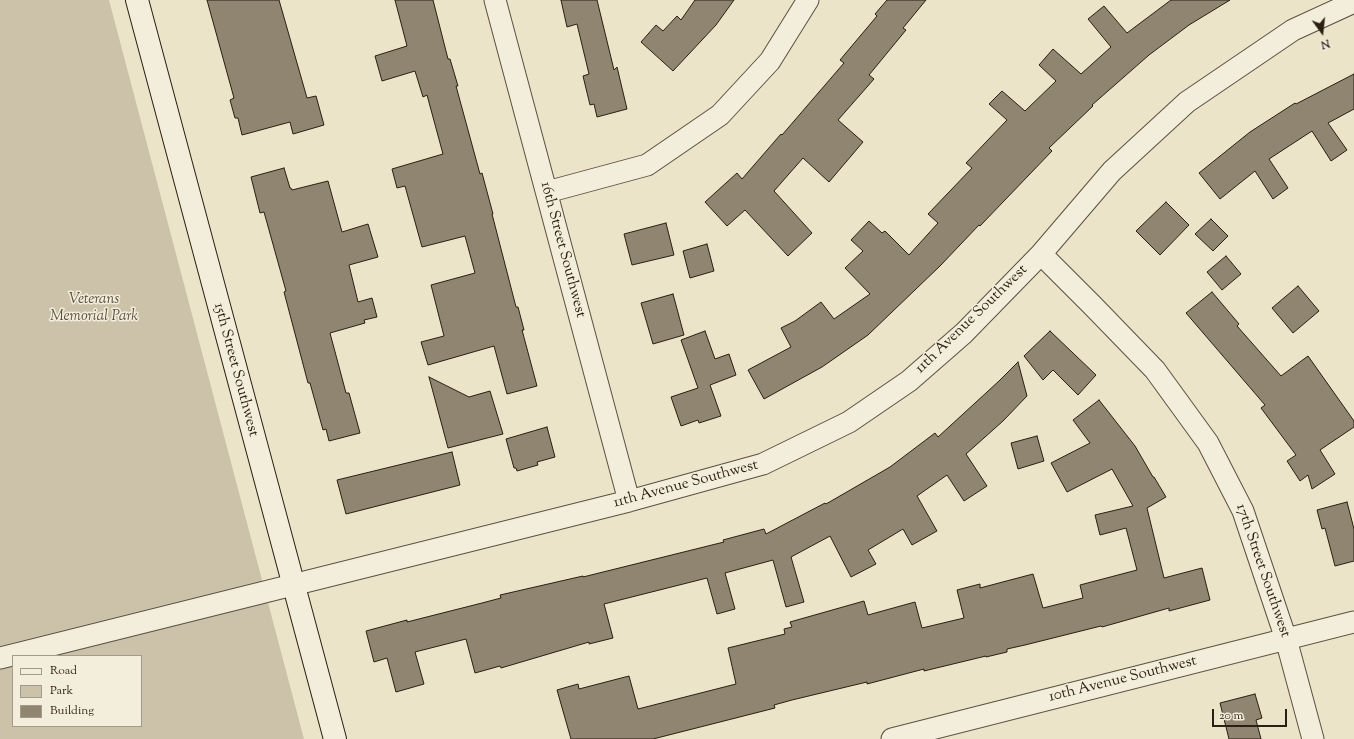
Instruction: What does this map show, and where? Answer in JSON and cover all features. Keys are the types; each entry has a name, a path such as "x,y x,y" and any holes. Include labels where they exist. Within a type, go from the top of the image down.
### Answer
{"street":[{"name":"15th Street Southwest","path":"137,0 335,739"},
{"name":"16th Street Southwest","path":"495,0 629,501"},
{"path":"547,192 647,165 720,115 770,61 808,0"},
{"name":"11th Avenue Southwest","path":"0,658 629,501 763,464 849,422 909,380 964,333 1041,254 1112,171 1187,102 1293,30 1354,2"},
{"name":"17th Street Southwest","path":"1041,254 1155,370 1208,443 1243,511 1286,639 1313,739"},
{"name":"10th Avenue Southwest","path":"892,739 1354,622"}],"green space":[{"name":"Veterans Memorial Park","path":"0,0 109,0 304,739 0,739"}],"building":[{"path":"207,0 279,0 307,98 316,96 324,125 293,134 290,122 242,135 238,118 235,118 230,100 234,98"},
{"path":"395,0 433,0 448,59 450,59 458,86 456,86 480,174 482,173 516,307 518,307 524,330 522,330 537,386 507,394 494,346 428,365 421,342 444,336 431,285 475,273 465,236 422,247 405,186 397,188 392,169 443,154 427,95 423,97 415,71 382,81 375,56 407,46"},
{"path":"561,0 597,0 614,70 617,67 627,109 597,117 594,104 590,105 583,76 589,74 577,24 567,27"},
{"path":"695,0 734,0 716,25 673,71 641,42 656,25 663,31 677,16 681,20"},
{"path":"887,0 926,0 903,28 906,30 869,75 874,79 838,120 863,142 829,182 803,158 774,191 812,233 788,256 745,210 727,226 705,202 737,173 742,179 781,134 782,135 844,63 840,60 877,16 875,14"},
{"path":"1171,0 1230,0 1189,25 1149,55 1092,105 1093,106 1049,148 1052,151 980,226 979,225 940,266 868,335 822,367 764,399 748,370 791,347 781,328 795,321 821,302 834,319 870,294 845,268 863,251 851,240 869,221 882,233 885,231 909,255 938,223 928,214 972,168 966,163 1007,120 989,104 1002,91 1025,111 1056,81 1039,65 1053,49 1081,74 1111,47 1088,19 1104,6 1127,33"},
{"path":"1354,74 1354,109 1328,123 1347,150 1331,161 1312,131 1269,159 1288,188 1273,199 1255,171 1220,199 1199,173 1250,132 1295,103 1296,104"},
{"path":"284,168 292,190 328,181 342,232 368,224 378,257 349,265 358,302 372,298 377,317 364,320 365,323 330,333 346,393 349,393 360,433 329,441 326,429 323,430 310,383 308,383 284,292 286,291 264,212 260,213 251,177"},
{"path":"1166,202 1189,225 1160,255 1136,231"},
{"path":"1211,219 1228,236 1213,251 1195,234"},
{"path":"666,223 674,255 632,265 624,234"},
{"path":"707,244 714,271 690,278 683,251"},
{"path":"1226,256 1241,274 1222,290 1207,272"},
{"path":"1298,286 1319,311 1293,333 1272,308"},
{"path":"1212,292 1239,324 1237,326 1281,376 1308,356 1354,421 1354,427 1320,450 1335,474 1312,489 1308,475 1300,481 1287,461 1296,455 1261,408 1265,405 1186,313"},
{"path":"673,294 684,335 653,344 641,303"},
{"path":"705,331 715,359 729,354 736,375 710,385 721,416 699,423 698,420 681,426 671,397 698,388 681,340"},
{"path":"1050,331 1096,375 1078,395 1053,370 1043,380 1024,356"},
{"path":"1018,362 1027,396 1003,421 966,454 987,486 964,501 947,475 917,496 937,531 912,545 903,529 868,550 876,564 851,577 830,536 791,557 804,602 786,607 773,560 725,573 735,609 717,614 707,578 604,604 613,638 589,644 589,642 501,668 500,666 475,673 466,639 415,652 424,684 396,692 387,658 374,662 366,631 501,598 500,595 583,577 724,542 723,540 764,529 766,534 825,503 826,504 890,467 935,433 938,437"},
{"path":"429,377 469,397 490,391 503,434 448,448"},
{"path":"1099,400 1135,446 1166,497 1147,508 1164,578 1202,568 1210,600 1169,611 1169,608 1102,627 1007,649 1007,652 924,671 924,669 867,684 867,682 792,700 774,705 775,708 653,739 571,739 557,690 578,684 579,689 629,676 638,709 736,684 728,648 785,634 784,629 792,627 790,622 864,601 868,615 915,602 922,628 964,618 957,590 980,584 980,588 1033,574 1043,608 1083,598 1080,585 1137,570 1126,528 1100,535 1095,515 1133,506 1112,469 1067,492 1051,463 1090,443 1073,420"},
{"path":"547,427 555,457 537,462 538,465 517,471 516,468 514,468 506,439"},
{"path":"1037,436 1044,461 1018,469 1011,443"},
{"path":"452,452 460,485 346,514 337,480"},
{"path":"1347,502 1354,529 1354,561 1335,566 1325,528 1322,529 1317,510"},
{"path":"1255,694 1262,718 1256,720 1261,739 1229,739 1220,703"}]}
